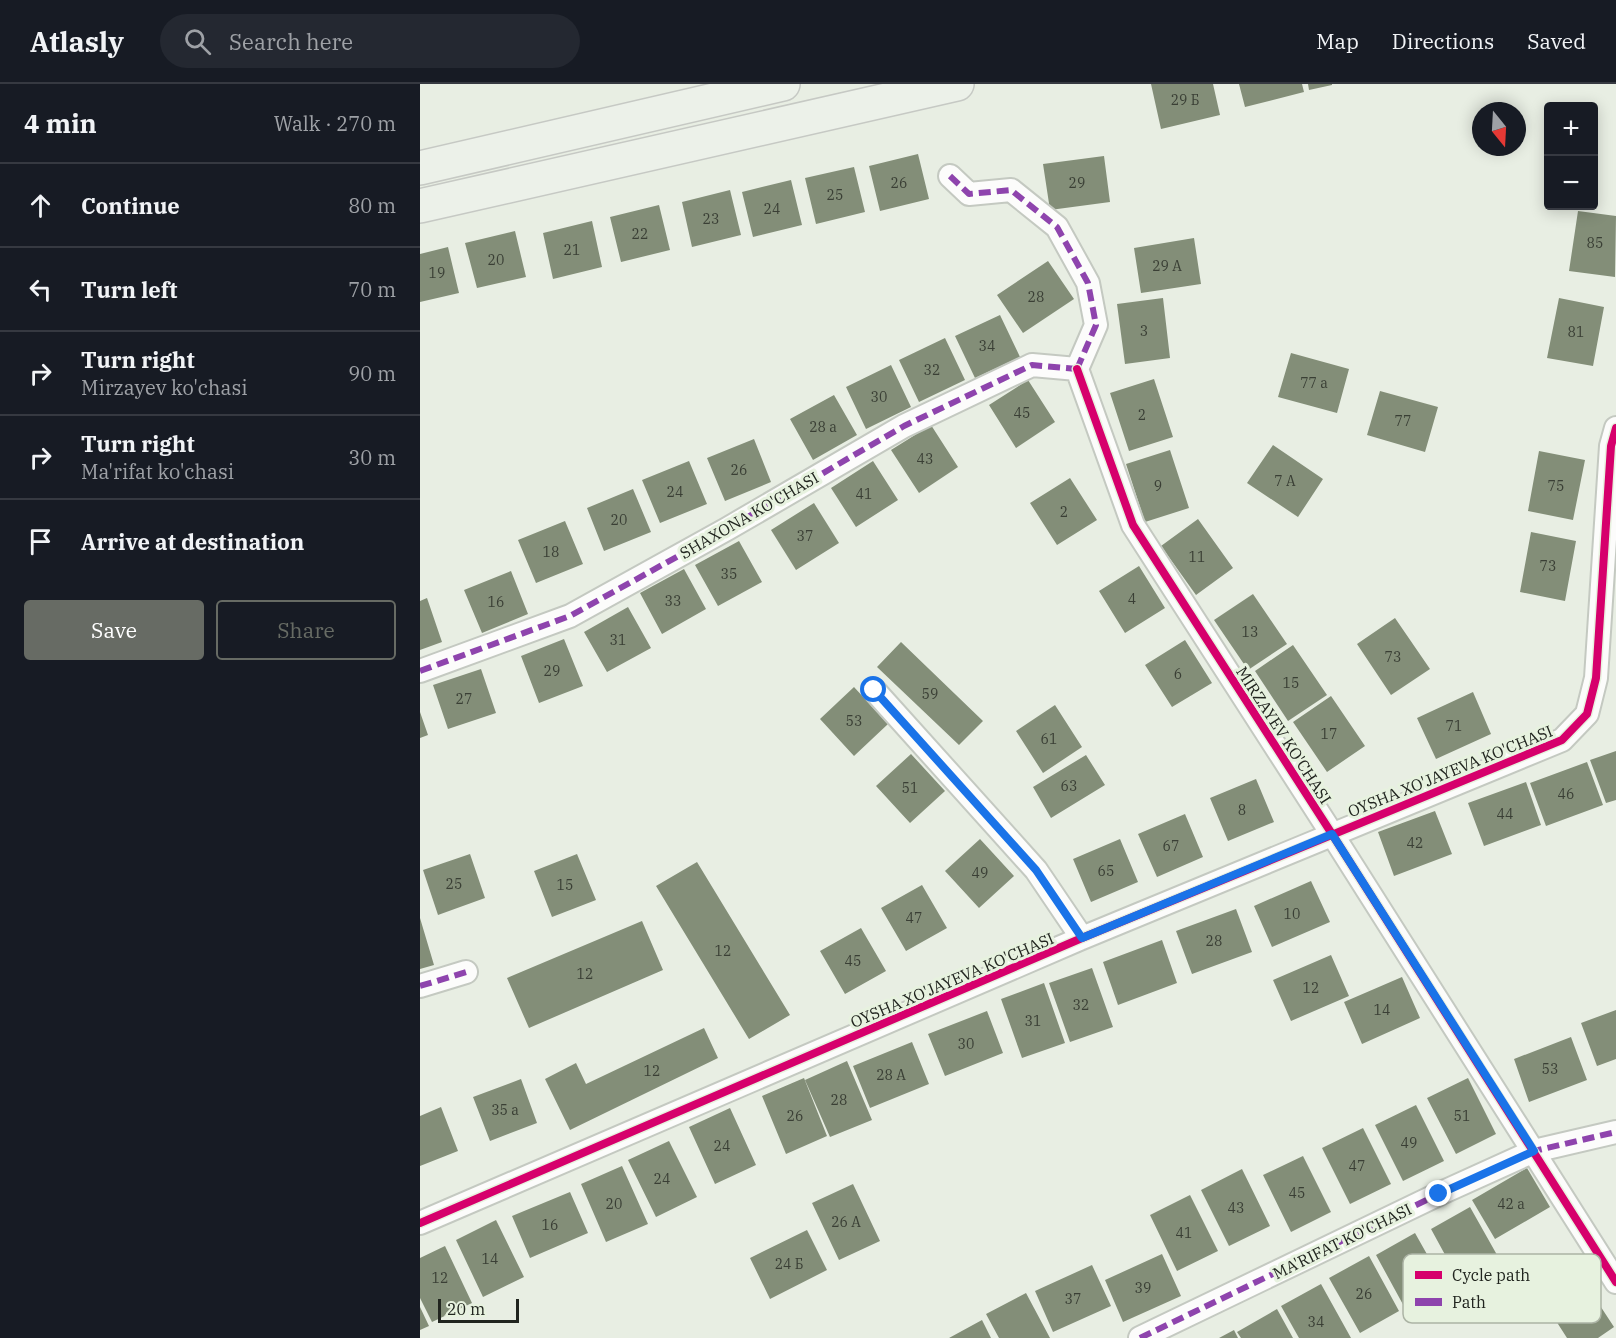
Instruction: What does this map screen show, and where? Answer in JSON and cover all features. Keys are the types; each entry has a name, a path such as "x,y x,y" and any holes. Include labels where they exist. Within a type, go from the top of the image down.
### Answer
{"main road":[{"path":"420,168 783,84"},
{"path":"420,206 957,84"}],"street":[{"path":"950,176 969,194 1011,190 1057,227 1088,283 1096,325 1077,369"},
{"name":"SHAXONA KO'CHASI","path":"420,671 570,616 727,529 904,426 1032,365 1077,369"},
{"name":"MIRZAYEV KO'CHASI","path":"1077,369 1133,525 1598,1254"},
{"name":"OYSHA XO'JAYEVA KO'CHASI","path":"420,1223 1082,938 1562,740 1587,714 1596,678 1611,446 1616,428"},
{"path":"874,690 1036,870 1082,938"},
{"path":"420,986 466,972"},
{"name":"MA'RIFAT KO'CHASI","path":"1140,1338 1439,1194 1534,1151 1616,1132"},
{"name":"MIRZAYEV KO'CHASI","path":"1601,1258 1616,1282"}],"building":[{"path":"1151,84 1213,84 1220,115 1161,129"},
{"path":"1239,84 1302,84 1304,92 1245,107"},
{"path":"1308,84 1332,84 1332,85 1309,90"},
{"path":"918,154 929,199 880,211 869,166"},
{"path":"1104,156 1110,202 1050,210 1043,164"},
{"path":"854,167 865,212 816,224 805,178"},
{"path":"791,180 802,225 753,237 742,192"},
{"path":"730,190 741,235 692,247 682,202"},
{"path":"659,205 670,250 621,262 610,217"},
{"path":"1578,211 1616,216 1615,277 1569,271"},
{"path":"592,221 602,267 553,279 543,233"},
{"path":"515,231 526,277 477,288 465,243"},
{"path":"1194,238 1201,284 1141,293 1134,248"},
{"path":"448,247 459,293 420,302 420,254"},
{"path":"1048,261 1074,299 1023,333 997,295"},
{"path":"1163,298 1170,358 1125,364 1117,304"},
{"path":"1559,298 1604,307 1593,366 1547,358"},
{"path":"1000,315 1020,357 975,378 955,336"},
{"path":"945,338 965,380 919,402 899,360"},
{"path":"1291,353 1349,369 1337,413 1278,397"},
{"path":"891,365 911,407 866,429 846,387"},
{"path":"1154,379 1173,437 1129,451 1110,393"},
{"path":"1028,380 1055,422 1016,448 989,405"},
{"path":"1380,391 1438,407 1425,452 1367,435"},
{"path":"834,395 857,435 813,460 790,419"},
{"path":"931,425 958,467 919,493 891,450"},
{"path":"754,439 771,482 725,501 707,458"},
{"path":"1273,445 1323,479 1298,517 1247,483"},
{"path":"1170,450 1189,508 1145,522 1126,464"},
{"path":"1539,451 1585,460 1573,520 1528,511"},
{"path":"689,461 707,504 660,523 642,480"},
{"path":"873,461 898,500 856,527 831,488"},
{"path":"1070,478 1097,520 1057,545 1030,503"},
{"path":"633,489 651,532 604,551 587,508"},
{"path":"814,503 839,543 796,570 771,530"},
{"path":"1198,519 1233,568 1196,595 1161,546"},
{"path":"565,521 583,564 536,583 518,540"},
{"path":"1531,532 1576,541 1565,601 1520,592"},
{"path":"739,541 762,582 718,606 695,565"},
{"path":"1139,566 1165,608 1125,633 1099,591"},
{"path":"684,569 706,609 662,634 640,593"},
{"path":"511,571 528,614 482,633 464,590"},
{"path":"1253,594 1287,644 1248,670 1214,620"},
{"path":"427,598 442,642 420,650 420,601"},
{"path":"628,607 651,648 607,672 584,632"},
{"path":"1395,618 1430,669 1391,695 1357,644"},
{"path":"564,639 583,686 539,703 521,656"},
{"path":"1185,640 1212,683 1172,707 1145,665"},
{"path":"901,642 983,721 959,745 877,667"},
{"path":"1293,645 1327,695 1288,721 1255,671"},
{"path":"481,669 496,713 448,729 433,685"},
{"path":"854,687 888,724 854,756 820,719"},
{"path":"1473,692 1491,734 1436,759 1417,718"},
{"path":"1331,696 1365,746 1327,772 1293,722"},
{"path":"1055,705 1082,747 1043,773 1016,731"},
{"path":"420,712 428,735 420,738"},
{"path":"1616,751 1616,800 1606,803 1590,760"},
{"path":"911,754 945,791 910,823 876,786"},
{"path":"1086,755 1105,785 1051,818 1033,787"},
{"path":"1587,762 1603,805 1546,826 1530,783"},
{"path":"1256,779 1274,822 1228,841 1210,798"},
{"path":"1526,782 1541,825 1484,846 1468,803"},
{"path":"1435,811 1452,854 1394,876 1378,832"},
{"path":"1185,814 1203,857 1157,877 1138,834"},
{"path":"980,839 1014,876 979,908 945,871"},
{"path":"1120,839 1138,882 1091,902 1073,859"},
{"path":"470,854 485,898 438,915 423,870"},
{"path":"577,854 596,900 552,917 534,871"},
{"path":"697,862 790,1015 749,1039 656,886"},
{"path":"1311,881 1330,922 1272,947 1254,906"},
{"path":"922,885 947,928 906,951 881,908"},
{"path":"1236,909 1252,952 1192,974 1176,931"},
{"path":"420,918 434,965 420,969"},
{"path":"642,921 663,970 529,1028 507,978"},
{"path":"861,928 886,971 845,994 820,951"},
{"path":"1162,940 1177,983 1118,1005 1103,962"},
{"path":"1331,955 1349,996 1291,1021 1273,980"},
{"path":"1092,968 1113,1027 1070,1042 1049,983"},
{"path":"1402,977 1420,1018 1362,1044 1344,1002"},
{"path":"1044,983 1065,1043 1022,1058 1001,999"},
{"path":"1616,1010 1616,1059 1597,1066 1581,1023"},
{"path":"987,1011 1003,1053 945,1076 928,1034"},
{"path":"704,1028 718,1058 570,1130 545,1079 576,1063 586,1084"},
{"path":"1571,1037 1587,1080 1529,1102 1514,1059"},
{"path":"912,1042 929,1084 870,1108 853,1066"},
{"path":"847,1061 872,1120 830,1137 805,1080"},
{"path":"804,1078 827,1136 786,1154 762,1096"},
{"path":"1468,1078 1496,1134 1456,1154 1427,1098"},
{"path":"521,1079 537,1123 490,1141 473,1097"},
{"path":"1416,1105 1444,1161 1403,1181 1375,1125"},
{"path":"441,1107 458,1151 420,1166 420,1116"},
{"path":"730,1108 756,1165 715,1184 689,1127"},
{"path":"1363,1128 1391,1184 1350,1204 1322,1148"},
{"path":"669,1141 697,1197 656,1217 628,1160"},
{"path":"1303,1156 1331,1212 1291,1232 1263,1175"},
{"path":"622,1166 648,1224 606,1242 581,1184"},
{"path":"1527,1168 1550,1207 1495,1239 1472,1200"},
{"path":"1242,1169 1270,1226 1229,1246 1201,1190"},
{"path":"853,1184 880,1241 839,1260 812,1203"},
{"path":"570,1192 588,1233 530,1258 512,1216"},
{"path":"1190,1195 1218,1251 1177,1271 1150,1215"},
{"path":"1470,1207 1496,1254 1445,1254 1431,1229"},
{"path":"496,1220 524,1277 483,1297 456,1240"},
{"path":"807,1230 827,1270 770,1299 750,1258"},
{"path":"1415,1233 1427,1254 1403,1254 1403,1304 1376,1255"},
{"path":"445,1246 472,1303 432,1322 420,1298 420,1258"},
{"path":"1162,1254 1181,1296 1123,1322 1105,1280"},
{"path":"1369,1256 1399,1311 1360,1333 1329,1278"},
{"path":"1092,1265 1111,1306 1053,1332 1035,1291"},
{"path":"1321,1284 1351,1338 1299,1338 1281,1306"},
{"path":"1026,1293 1050,1338 999,1338 986,1314"},
{"path":"420,1307 429,1326 420,1330"},
{"path":"1601,1307 1614,1327 1598,1338 1567,1338 1557,1323 1601,1323"},
{"path":"1277,1309 1293,1338 1241,1338 1237,1332"},
{"path":"982,1320 991,1338 949,1338"},
{"path":"1234,1330 1238,1338 1219,1338"}],"marked path":[{"path":"950,176 969,194 1011,190 1057,227 1088,283 1096,325 1077,369"},
{"path":"420,671 570,616 727,529 904,426 1032,365 1077,369"},
{"path":"874,690 1036,870 1082,938"},
{"path":"420,986 466,972"},
{"path":"1140,1338 1439,1194 1534,1151 1616,1132"}],"cycle path":[{"path":"1077,369 1133,525 1598,1254"},
{"path":"420,1223 1082,938 1562,740 1587,714 1596,678 1611,446 1616,428"},
{"path":"1601,1258 1616,1282"}],"route":[{"path":"874,690 1036,870 1082,938 1332,834 1534,1151 1439,1194"}]}
